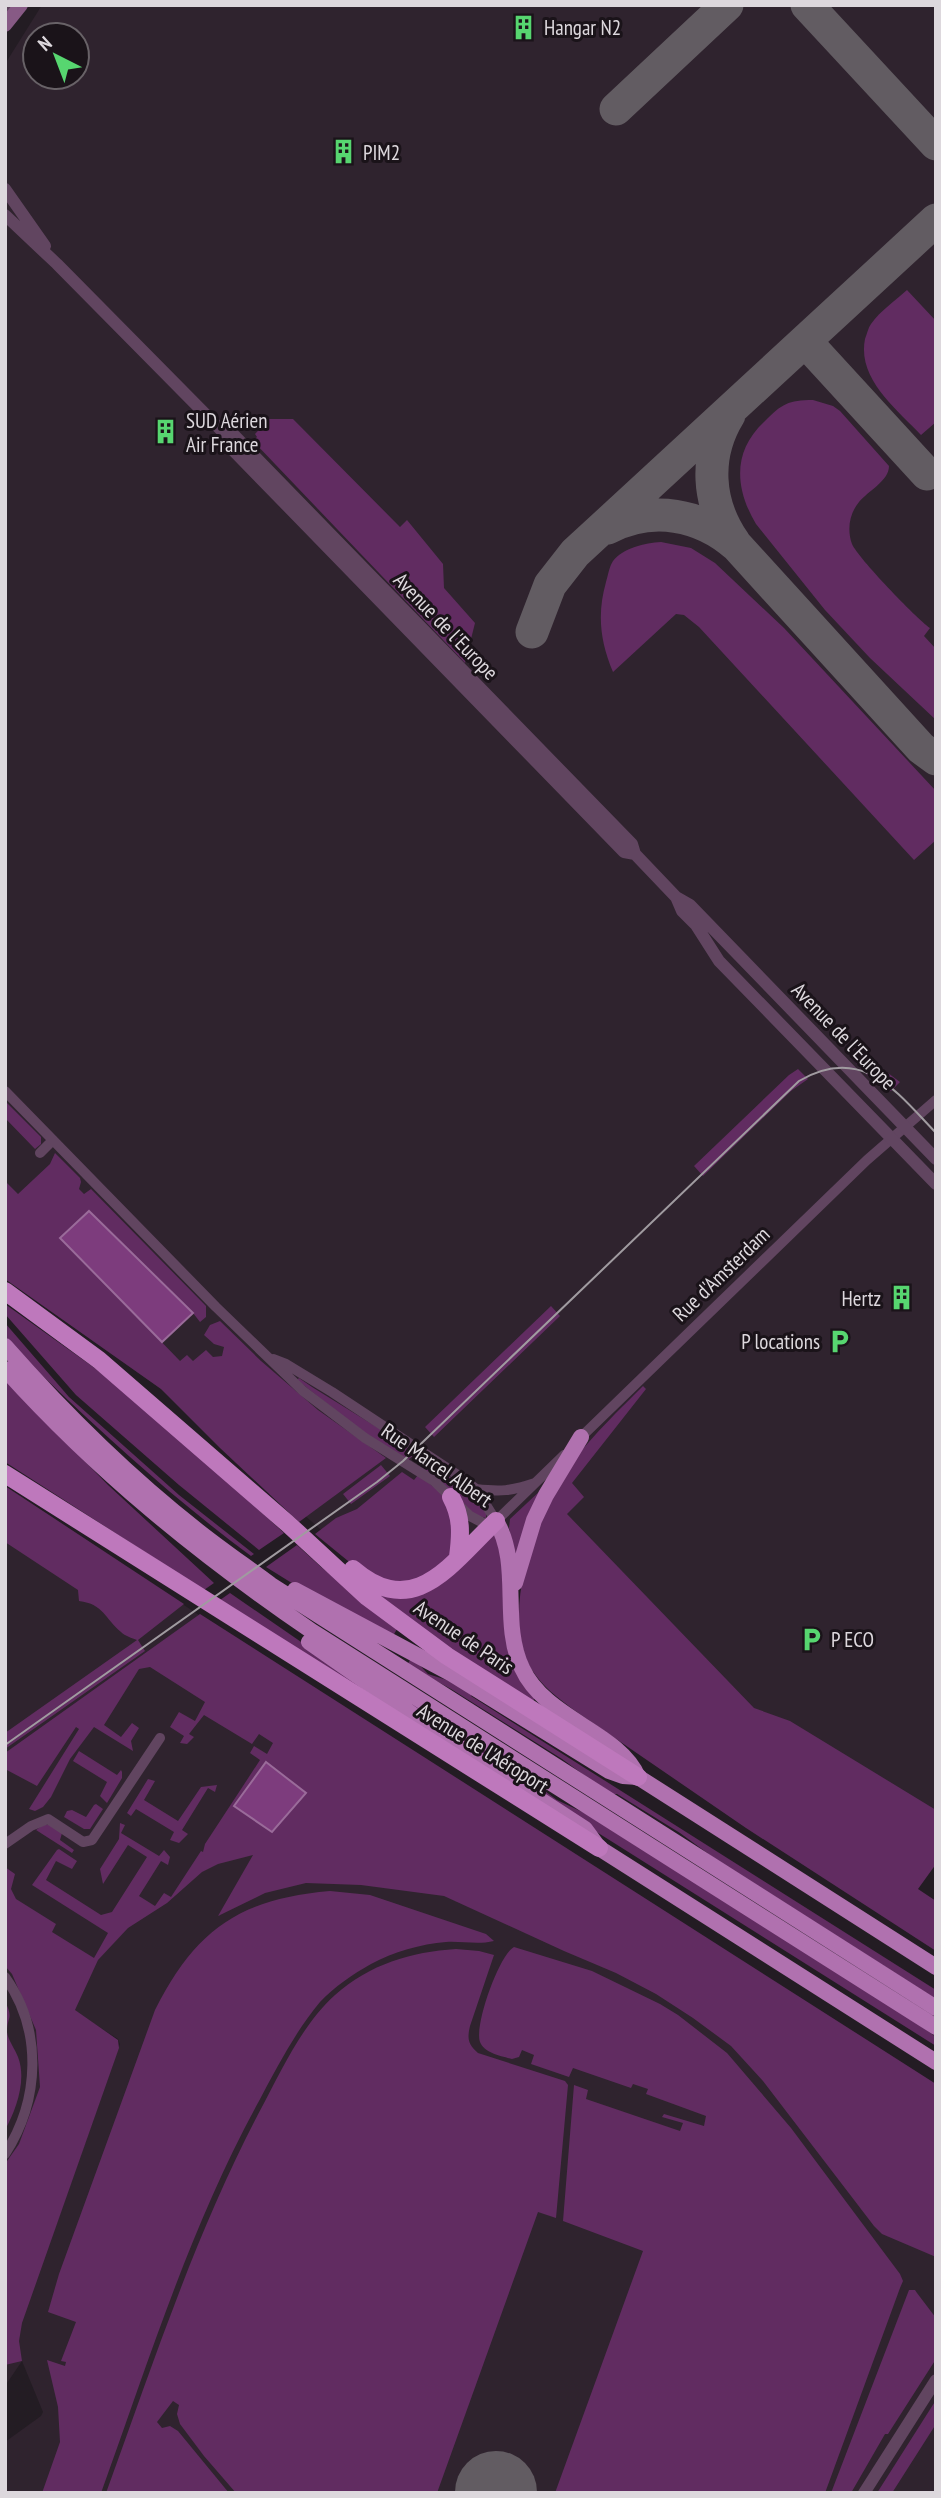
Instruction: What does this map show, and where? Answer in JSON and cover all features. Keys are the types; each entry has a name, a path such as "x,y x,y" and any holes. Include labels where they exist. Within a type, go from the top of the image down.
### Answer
{"highway":[{"name":"Avenue de Paris","path":"5,1291 99,1360 366,1596 447,1656 936,1967"},
{"path":"5,1346 123,1467 234,1558 346,1634 936,2008"},
{"path":"5,1368 74,1442 121,1486 250,1590 324,1640 936,2027"},
{"path":"510,1599 534,1520 557,1474 581,1437"},
{"name":"Avenue de l'Aéroport","path":"8,1477 936,2062"},
{"path":"451,1497 460,1524 458,1557"},
{"path":"287,1524 319,1541 368,1582 382,1589 410,1590 440,1575 496,1521 506,1547 515,1648 522,1668 531,1683 554,1706 627,1758 638,1777"},
{"path":"234,1558 272,1574 304,1595 452,1674 609,1771 622,1776 638,1777"},
{"path":"250,1590 271,1616 459,1747 585,1829 599,1848"}],"main road":[{"path":"5,25 21,5"}],"street":[{"path":"5,189 9,203 57,264"},
{"path":"5,215 57,264"},
{"name":"Avenue de l'Europe","path":"57,264 223,432 226,443 624,852 635,854 676,897 690,905 936,1159"},
{"path":"676,897 682,911 696,925 719,961 936,1184"},
{"path":"808,1054 821,1041"},
{"name":"Rue Marcel Albert","path":"5,1091 223,1313 273,1359 286,1376 365,1438 434,1481 476,1520 485,1524 496,1521 476,1489 331,1392 273,1359"},
{"name":"Rue d'Amsterdam","path":"496,1521 539,1482 581,1437 790,1234 904,1126 936,1100"},
{"path":"40,1153 53,1140"},
{"path":"476,1489 494,1493 539,1482"},
{"path":"5,1844 31,1826 48,1819 83,1842 92,1840 160,1738"},
{"path":"5,1977 23,2011 31,2038 33,2062 26,2113 5,2154"},
{"path":"864,2493 936,2380"}],"shaded area":[{"path":"42,5 936,5 936,1848 491,1528 378,1580 161,1389 5,1279 5,64 21,38 21,91 91,91 91,21 32,21"},
{"path":"907,290 936,321 936,422 921,435 881,392 867,367 864,354 865,339 871,324"},
{"path":"813,400 840,411 889,466 886,476 853,512 849,528 850,539 856,551 876,574 930,628 924,636 936,649 936,720 870,658 825,610 756,524 749,510 740,470 747,444 755,432 781,407 791,402"},
{"path":"269,419 293,419 400,527 407,520 443,564 444,588 475,623 465,663 253,441 257,437 255,434"},
{"path":"661,542 691,548 715,563 784,628 936,791 936,840 914,860 699,627 684,615 676,614 613,672 605,649 601,616 610,566 617,556 628,550"},
{"path":"851,1058 876,1064 900,1082 891,1091 869,1077"},
{"path":"798,1069 808,1079 791,1091 703,1176 694,1166"},
{"path":"5,1101 41,1137 41,1144 35,1149 5,1118"},
{"path":"55,1153 80,1178 79,1189 84,1194 91,1189 206,1306 206,1317 200,1322 193,1313 60,1237 180,1361 187,1355 193,1361 206,1350 213,1357 222,1356 224,1347 214,1344 204,1335 210,1325 220,1321 318,1410 386,1458 299,1522 161,1389 5,1279 5,1181 18,1194 50,1164"},
{"path":"89,1211 193,1313 162,1342 60,1238"},
{"path":"5,1304 96,1369 169,1428 284,1533 259,1550 179,1485 76,1395 5,1314"},
{"path":"551,1306 560,1316 434,1437 425,1427"},
{"path":"5,1323 69,1397 179,1495 254,1554 251,1556 198,1515 97,1427 7,1339"},
{"path":"299,1378 417,1452 408,1460 363,1432 297,1380"},
{"path":"5,1380 108,1485 214,1583 204,1590 5,1462"},
{"path":"643,1386 646,1389 572,1483 584,1497 567,1514 754,1708 790,1721 936,1810 936,1864 918,1889 936,1901 936,1951 746,1828 574,1710 546,1687 532,1670 523,1647 519,1621 526,1562 535,1532 560,1480 574,1460"},
{"path":"430,1461 468,1491 486,1513 486,1518 475,1515 421,1469"},
{"path":"381,1465 390,1476 351,1504 343,1494"},
{"path":"402,1472 414,1480 418,1475 446,1499 452,1515 454,1551 423,1582 388,1584 353,1565 315,1534 336,1518 357,1509"},
{"path":"5,1486 247,1647 936,2123 936,2493 5,2493 5,2442 43,2412 22,2361 5,2386 5,2228 49,2245 120,2044 118,2039 74,2011 56,2076 5,2181"},
{"path":"5,1486 184,1604 138,1640 145,1651 5,1749 5,1733 137,1640 123,1633 94,1605 79,1601 78,1590 5,1542"},
{"path":"542,1489 518,1556 515,1555 509,1528 510,1519"},
{"path":"490,1535 497,1535 502,1556 504,1603 536,1697 532,1702 421,1629 370,1590 390,1595"},
{"path":"297,1545 397,1629 393,1636 266,1567"},
{"path":"230,1593 352,1677 373,1698 220,1600"},
{"path":"200,1614 936,2084 936,2257 882,2234 763,2081 731,2046 656,1994 616,1973 444,1896 361,1885 306,1883 265,1893 218,1916 253,1855 218,1864 202,1872 167,1903 128,1928 98,1960 75,2010 118,2040 119,2048 22,2323 19,2341 22,2361 5,2365 5,2164 19,2144 40,2087 36,2030 12,1974 5,1966 5,1867 15,1874 11,1889 16,1899 56,1924 52,1932 94,1958 108,1933 32,1885 57,1850 77,1861 72,1869 56,1861 46,1880 101,1915 112,1912 147,1857 128,1845 103,1884 100,1869 119,1839 120,1823 125,1825 121,1833 159,1856 164,1850 170,1857 168,1865 161,1861 139,1896 155,1906 164,1893 171,1897 201,1851 203,1852 205,1844 260,1760 250,1753 254,1746 267,1754 273,1743 259,1734 252,1744 204,1715 189,1734 194,1737 187,1744 180,1743 184,1736 170,1727 179,1712 195,1721 205,1702 150,1667 139,1669 104,1725 121,1737 132,1723 139,1728 131,1741 133,1751 94,1727 70,1759 43,1807 35,1811 29,1809 79,1729 76,1727 37,1786 5,1769 5,1753"},
{"path":"412,1657 428,1674 475,1689 471,1696 936,1990 936,1999 714,1858 680,1833 617,1794 610,1794 562,1759 451,1689 407,1665"},
{"path":"411,1702 557,1800 595,1818 911,2019 936,2037 936,2046 557,1807 408,1706"},
{"path":"79,1751 117,1775 121,1770 122,1778 107,1803 100,1796 107,1782 73,1761"},
{"path":"266,1762 306,1793 272,1832 234,1806"},
{"path":"148,1779 155,1781 144,1800 178,1821 201,1787 217,1785 215,1792 208,1788 182,1830 188,1834 179,1843 170,1840 174,1832 136,1809 131,1816 127,1813"},
{"path":"96,1804 103,1809 90,1829 84,1829 64,1817 67,1811 72,1810 86,1817"},
{"path":"43,1825 50,1825 62,1833 60,1840 74,1850 72,1853 36,1830"},
{"path":"330,1891 370,1895 486,1934 494,1941 437,1943 398,1952 357,1972 320,2002 302,2025 280,2063 212,2196 172,2294 101,2493 42,2493 60,2442 58,2407 47,2360 65,2366 66,2362 61,2361 76,2322 48,2312 59,2274 155,2010 187,1958 224,1923 270,1902"},
{"path":"514,1947 592,1971 660,2004 727,2053 791,2128 900,2274 903,2281 825,2493 555,2493 643,2251 563,2221 574,2085 588,2090 586,2099 680,2131 683,2123 662,2117 664,2114 704,2126 706,2116 646,2094 648,2089 633,2084 631,2088 573,2068 569,2077 531,2064 534,2055 522,2050 519,2057 512,2059 485,2049 479,2034 484,2007 495,1976"},
{"path":"456,1949 494,1955 470,2026 469,2038 472,2047 478,2053 565,2081 568,2085 556,2218 538,2212 437,2493 236,2493 180,2424 177,2414 179,2405 173,2401 157,2422 162,2428 170,2426 178,2431 229,2493 106,2493 159,2345 217,2199 263,2105 303,2033 335,1995 362,1975 407,1957"},
{"path":"5,2001 10,2015 8,2035 18,2057 21,2085 5,2130"},
{"path":"909,2290 915,2290 936,2318 936,2359 888,2434 885,2434 851,2493 831,2493"},
{"path":"936,2400 936,2424 892,2493 877,2493"}],"taxiway":[{"path":"616,109 727,5"},
{"path":"807,5 936,144"},
{"path":"532,632 550,585 575,553 936,220"},
{"path":"805,341 927,474"},
{"path":"729,415 715,447 712,479 718,511 734,542"},
{"path":"608,528 642,517 676,516 708,526 723,535 737,546 921,748 936,759"}],"tram line":[{"path":"5,1745 403,1461 799,1081 821,1071 841,1068 859,1070 892,1088 936,1133"}],"place":[{"name":"Hangar N2","path":"524,27"},
{"name":"PIM2","path":"343,152"},
{"name":"SUD Aérien Air France","path":"166,432"},
{"name":"Hertz","path":"901,1298"},
{"name":"P locations","path":"840,1341"},
{"name":"P ECO","path":"811,1639"}]}
